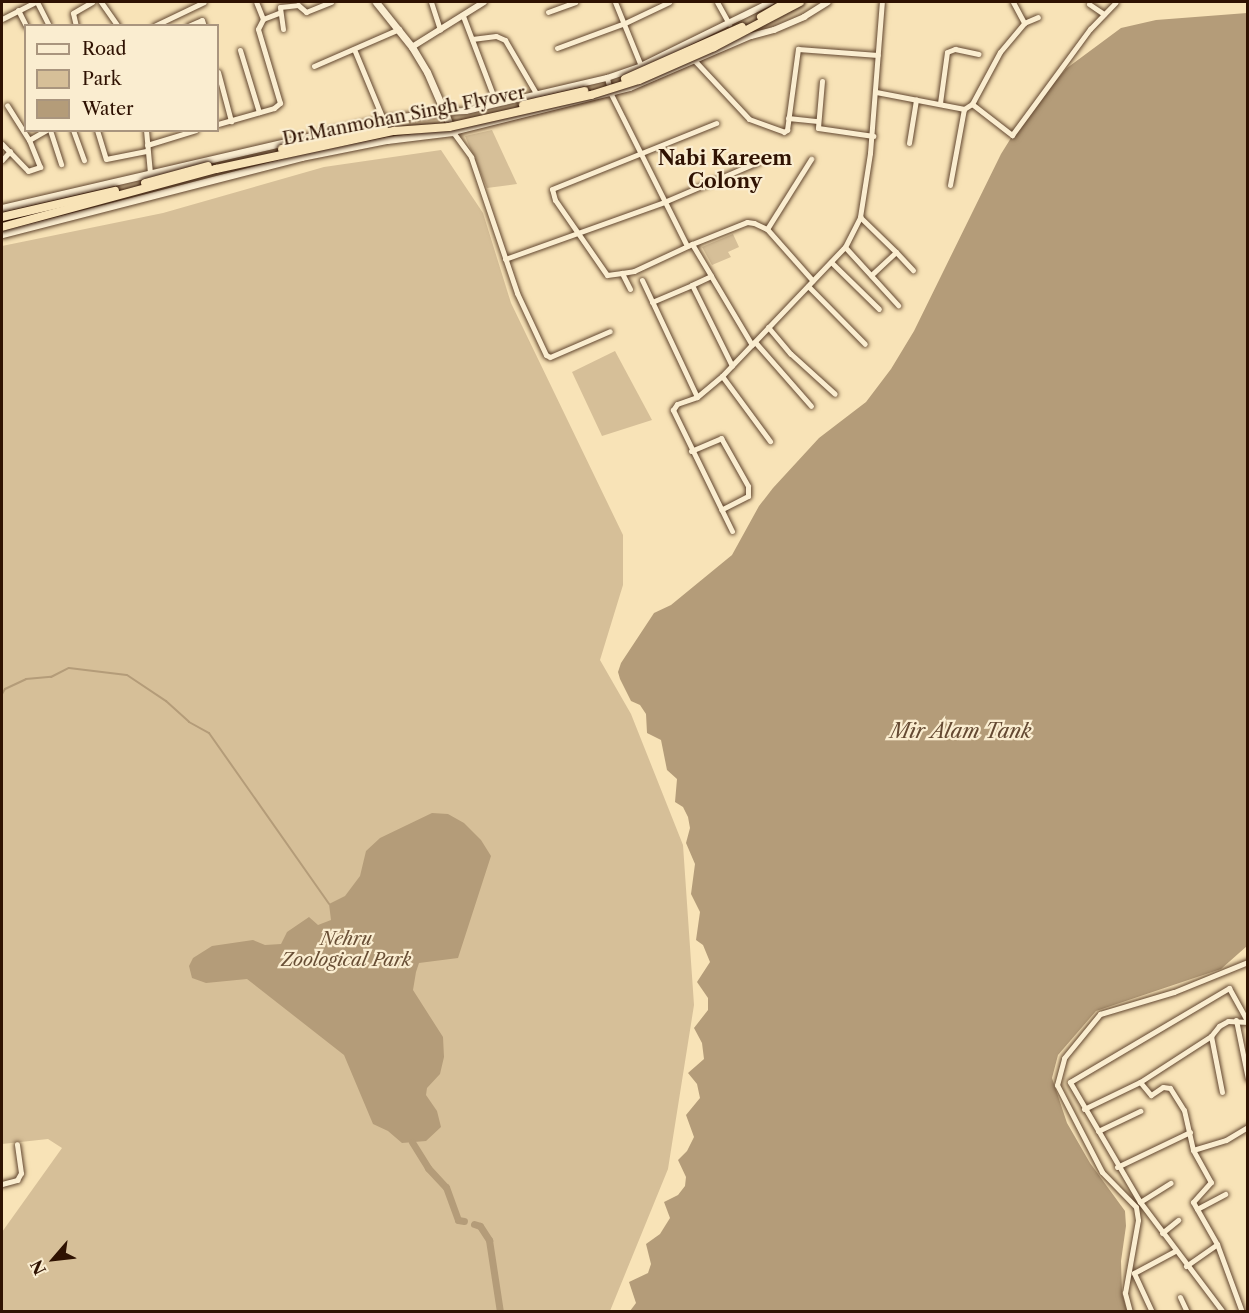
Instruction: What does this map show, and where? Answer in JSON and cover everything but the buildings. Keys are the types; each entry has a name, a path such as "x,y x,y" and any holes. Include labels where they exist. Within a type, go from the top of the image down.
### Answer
{"highway":[{"name":"Dr.Manmohan Singh Flyover","path":"2,217 136,186 172,174 365,131 456,121 622,81 755,20 787,2"},
{"name":"Dr.Manmohan Singh Flyover","path":"2,227 216,169 394,131 448,127 591,95 639,80 714,47 800,2"}],"main road":[{"path":"2,234 301,157 387,140 453,132 427,72 412,47 377,2"},
{"path":"2,208 383,119 445,112"},
{"path":"102,186 110,206"}],"street":[{"path":"2,19 37,2 48,24"},
{"path":"76,24 73,13 92,2"},
{"path":"102,2 117,24"},
{"path":"158,24 204,2"},
{"path":"256,2 263,19"},
{"path":"219,124 274,108 280,103 258,29 263,19 279,7 298,5 306,12 331,2"},
{"path":"431,2 440,30"},
{"path":"412,47 484,2"},
{"path":"548,12 575,2"},
{"path":"615,2 640,66"},
{"path":"557,48 625,23 669,2"},
{"path":"717,2 729,24"},
{"path":"445,112 466,111 607,78 640,66 771,2"},
{"path":"453,132 611,94 751,36 774,30 804,17 828,2"},
{"path":"732,531 673,410 677,404 697,397 722,376 845,247 860,217 873,136 882,2"},
{"path":"1013,2 1024,23"},
{"path":"972,104 1012,135 1104,14 1116,2"},
{"path":"1088,3 1104,14"},
{"path":"279,7 283,29"},
{"path":"18,10 25,24"},
{"path":"463,16 496,103"},
{"path":"876,92 964,109 972,104 1000,52 1024,23 1038,17"},
{"path":"314,66 399,29"},
{"path":"472,39 496,36 505,40 537,95"},
{"path":"354,49 383,119 387,140"},
{"path":"695,61 749,119 784,132 787,130 798,49 878,55"},
{"path":"940,103 947,52 955,49 978,54"},
{"path":"240,50 259,112"},
{"path":"607,78 611,94 664,202 689,245 753,344 811,406"},
{"path":"822,81 819,129 873,136"},
{"path":"220,92 231,121"},
{"path":"909,143 916,100"},
{"path":"8,105 24,132"},
{"path":"950,185 964,109"},
{"path":"788,118 818,122"},
{"path":"716,123 552,189 555,200 607,274 634,271 689,245 747,222 754,223 767,230 865,344"},
{"path":"2,144 28,171 40,167 24,132"},
{"path":"29,140 44,132"},
{"path":"49,132 61,164"},
{"path":"74,132 84,159"},
{"path":"98,132 106,159 192,132"},
{"path":"146,132 150,173"},
{"path":"453,132 464,143 475,165 517,293 548,356 610,331"},
{"path":"2,160 10,151"},
{"path":"767,230 811,159"},
{"path":"505,259 664,202 758,162"},
{"path":"860,217 914,270"},
{"path":"845,247 898,305"},
{"path":"871,275 896,252"},
{"path":"831,262 879,309"},
{"path":"622,273 630,289"},
{"path":"652,302 711,276"},
{"path":"642,280 697,397"},
{"path":"692,285 732,366"},
{"path":"768,327 791,354 835,394"},
{"path":"722,376 770,441"},
{"path":"691,451 721,438 748,486 748,496 721,510"},
{"path":"1130,1311 1125,1293 1138,1220 1136,1207 1102,1172 1057,1084 1064,1058 1100,1014 1174,992 1248,962"},
{"path":"1222,1311 1140,1202 1117,1167 1070,1082 1229,988 1247,1022"},
{"path":"1236,1020 1248,1079"},
{"path":"1084,1109 1140,1082 1211,1036 1219,1026 1236,1020 1247,1022"},
{"path":"1211,1036 1222,1092"},
{"path":"1140,1082 1151,1095 1163,1087 1170,1088 1184,1110 1191,1132 1193,1150 1211,1182 1193,1202 1217,1244 1242,1311"},
{"path":"1098,1131 1140,1111"},
{"path":"1193,1150 1226,1140 1247,1129"},
{"path":"1117,1167 1191,1132"},
{"path":"2,1184 17,1180 21,1173 17,1144"},
{"path":"1140,1202 1170,1183"},
{"path":"1197,1209 1226,1194"},
{"path":"1162,1233 1178,1220"},
{"path":"1186,1266 1217,1244"},
{"path":"1152,1311 1134,1274 1175,1251"},
{"path":"1180,1297 1187,1311"}],"green space":[{"path":"492,130 517,184 487,188 465,136"},
{"name":"Nehru Zoological Park","path":"441,150 483,213 511,303 623,535 623,585 600,660 631,714 683,845 694,1005 668,1169 610,1311 2,1311 2,1232 62,1148 48,1139 2,1144 2,246 163,213 324,167"},
{"path":"733,234 739,247 728,252 731,257 712,265 702,247"},
{"path":"615,351 652,420 602,436 572,372"}],"water":[{"name":"Mir Alam Tank","path":"1247,13 1247,946 1221,969 1096,1011 1058,1055 1052,1078 1067,1123 1090,1163 1125,1211 1126,1226 1121,1261 1122,1293 1127,1311 630,1311 636,1303 629,1282 648,1273 651,1264 646,1244 660,1234 670,1218 664,1202 678,1195 685,1186 686,1177 678,1160 687,1151 694,1137 686,1115 700,1098 697,1084 688,1073 704,1059 702,1043 694,1028 708,1010 708,998 697,982 710,962 703,945 696,940 700,912 691,894 695,864 686,843 690,828 688,817 683,807 675,802 677,779 667,770 661,740 647,733 646,714 640,705 631,701 620,679 618,672 621,663 654,613 671,605 732,555 759,506 773,488 819,438 866,402 891,369 914,331 1001,154 1026,114 1067,68 1121,28 1156,20"},
{"path":"432,813 448,814 464,823 481,840 491,856 458,958 419,963 416,972 413,990 443,1037 444,1057 440,1074 427,1088 426,1095 437,1111 441,1127 426,1141 402,1143 388,1131 373,1124 344,1055 247,979 206,983 192,978 189,966 193,958 212,946 253,940 265,945 281,944 287,932 309,917 318,925 331,920 329,904 345,896 360,876 366,851 380,838"}],"waterway":[{"path":"2,694 5,689 26,679 51,677 69,668 127,675 166,701 189,722 209,733 329,904"},
{"path":"412,1142 428,1168 446,1187 458,1220 464,1221"},
{"path":"474,1224 480,1226 489,1240 500,1312"}],"district":[{"name":"Nabi Kareem Colony","path":"725,170"}]}
